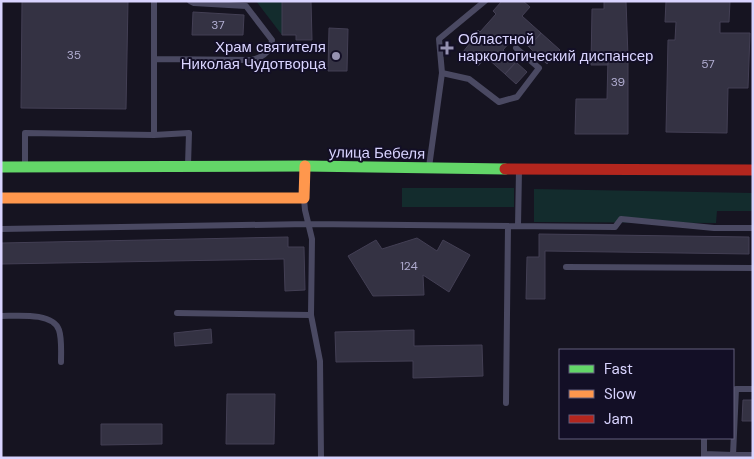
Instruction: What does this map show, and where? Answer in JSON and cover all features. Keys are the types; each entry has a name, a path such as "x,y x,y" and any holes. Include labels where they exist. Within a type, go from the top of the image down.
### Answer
{"main road":[{"name":"улица Бебеля","path":"1,167 305,166 428,169 753,170"},
{"path":"1,198 304,198 305,166"}],"lane":[{"path":"154,1 154,134"},
{"path":"154,59 252,60 263,57 271,47 272,40 246,6 194,3 190,1"},
{"path":"428,169 442,73 439,39 485,1"},
{"path":"442,73 469,79 499,102 517,97 539,68 516,48"},
{"path":"25,167 24,133 189,133 188,167"},
{"path":"518,226 519,169"},
{"path":"304,198 312,238 311,315 320,361 321,458"},
{"path":"1,229 308,224 615,227 621,220 714,228 753,228"},
{"path":"506,403 508,226"},
{"path":"566,267 753,268"},
{"path":"177,313 311,315"},
{"path":"1,316 40,316 55,323 59,330 61,362"},
{"path":"734,433 736,389 753,389"},
{"path":"704,439 704,456 753,455"},
{"path":"733,455 734,439"}],"green space":[{"path":"256,1 282,1 282,35"},
{"path":"402,188 514,188 514,207 402,207"},
{"path":"534,189 753,193 753,211 717,211 716,223 534,222"}],"building":[{"path":"22,1 128,1 126,109 21,108"},
{"path":"282,1 311,1 312,40 296,40 296,35 282,35"},
{"path":"502,1 523,1 530,7 522,16 541,33 529,47 516,35 503,50 516,62 505,74 486,57 478,66 463,52 470,43 467,41 478,30 480,32 496,14 493,11"},
{"path":"604,1 626,1 628,57 608,57 608,65 591,65 592,9 604,9"},
{"path":"666,1 730,1 729,22 720,22 720,33 750,33 748,88 728,88 727,133 666,132 668,40 675,40 676,22 665,22"},
{"path":"193,12 244,15 243,35 192,35"},
{"path":"329,28 348,29 347,71 328,71"},
{"path":"541,33 560,50 547,64 529,47"},
{"path":"608,57 628,57 628,134 575,134 576,99 607,99"},
{"path":"516,62 527,72 516,84 505,74"},
{"path":"539,234 749,237 749,254 545,251 545,299 526,299 527,257 539,257"},
{"path":"288,237 288,247 304,247 305,290 285,291 284,259 1,264 1,243"},
{"path":"417,238 437,251 443,240 470,255 449,292 423,275 424,295 373,296 348,256 376,240 382,249"},
{"path":"211,329 212,343 175,346 174,333"},
{"path":"414,330 414,346 482,345 483,376 413,378 413,361 336,362 335,332"},
{"path":"227,394 275,394 274,444 226,444"},
{"path":"743,400 753,400 753,421 742,421"},
{"path":"101,424 162,424 162,444 101,445"}],"traffic: fast":[{"path":"1,167 305,166 505,169"}],"traffic: slow":[{"path":"1,198 304,198 305,166"}],"traffic: jam":[{"path":"505,169 753,170"}],"place":[{"name":"Областной наркологический диспансер","path":"447,48"},
{"name":"Храм святителя Николая Чудотворца","path":"336,56"}]}
